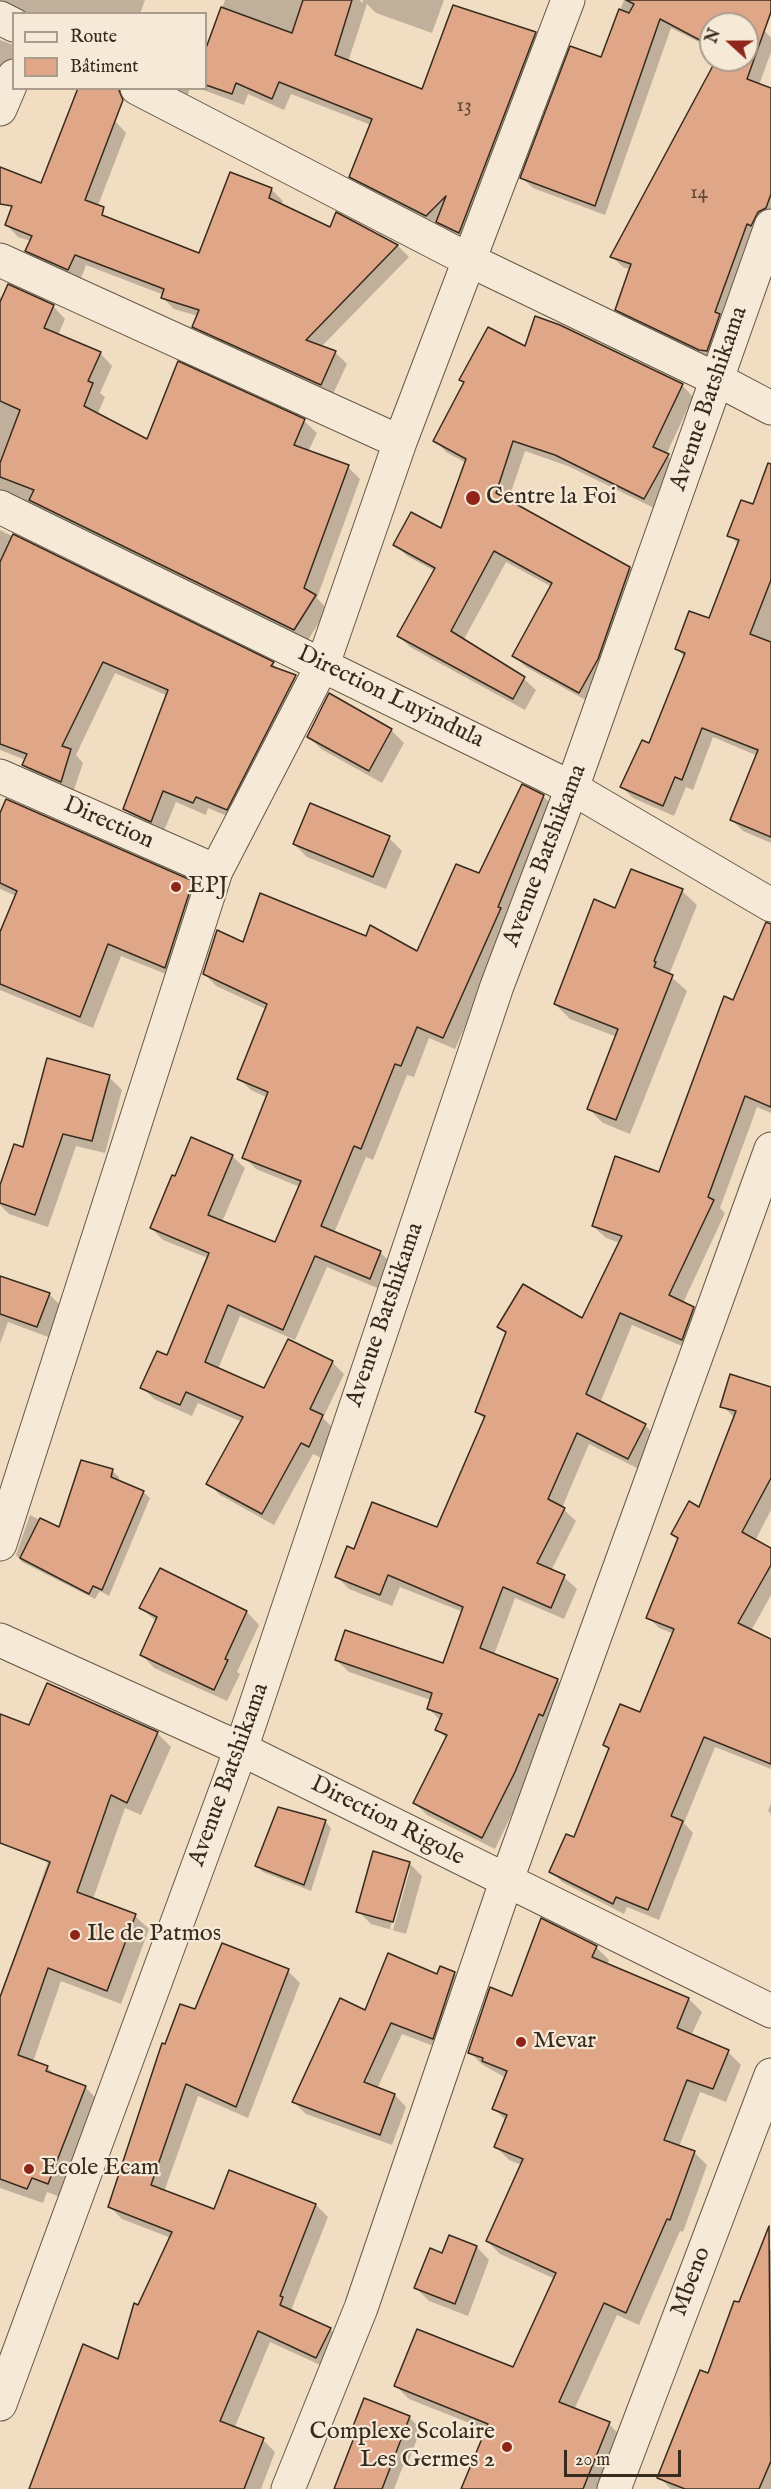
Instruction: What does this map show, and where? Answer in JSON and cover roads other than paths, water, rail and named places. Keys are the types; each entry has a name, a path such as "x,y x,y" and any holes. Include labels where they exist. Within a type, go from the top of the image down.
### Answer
{"street":[{"path":"0,1544 216,871 323,664 400,442 469,260 559,3"},
{"path":"0,109 12,81"},
{"path":"141,90 469,260 718,380 771,408"},
{"name":"Avenue Batshikama","path":"0,2404 241,1749 497,986 572,788 771,226"},
{"path":"0,260 400,442"},
{"name":"Direction Luyindula","path":"0,507 572,788 771,904"},
{"name":"Direction","path":"0,776 216,871"},
{"path":"288,2489 361,2308 506,1882 771,1149"},
{"name":"Direction Rigole","path":"0,1640 241,1749 771,2011"},
{"name":"Mbeno","path":"614,2489 771,2075"}],"place":[{"name":"Centre la Foi","path":"473,498"},
{"name":"EPJ","path":"176,887"},
{"name":"Ile de Patmos","path":"75,1935"},
{"name":"Mevar","path":"521,2042"},
{"name":"Ecole Ecam","path":"29,2169"},
{"name":"Complexe Scolaire Les Germes 2","path":"507,2447"}]}
